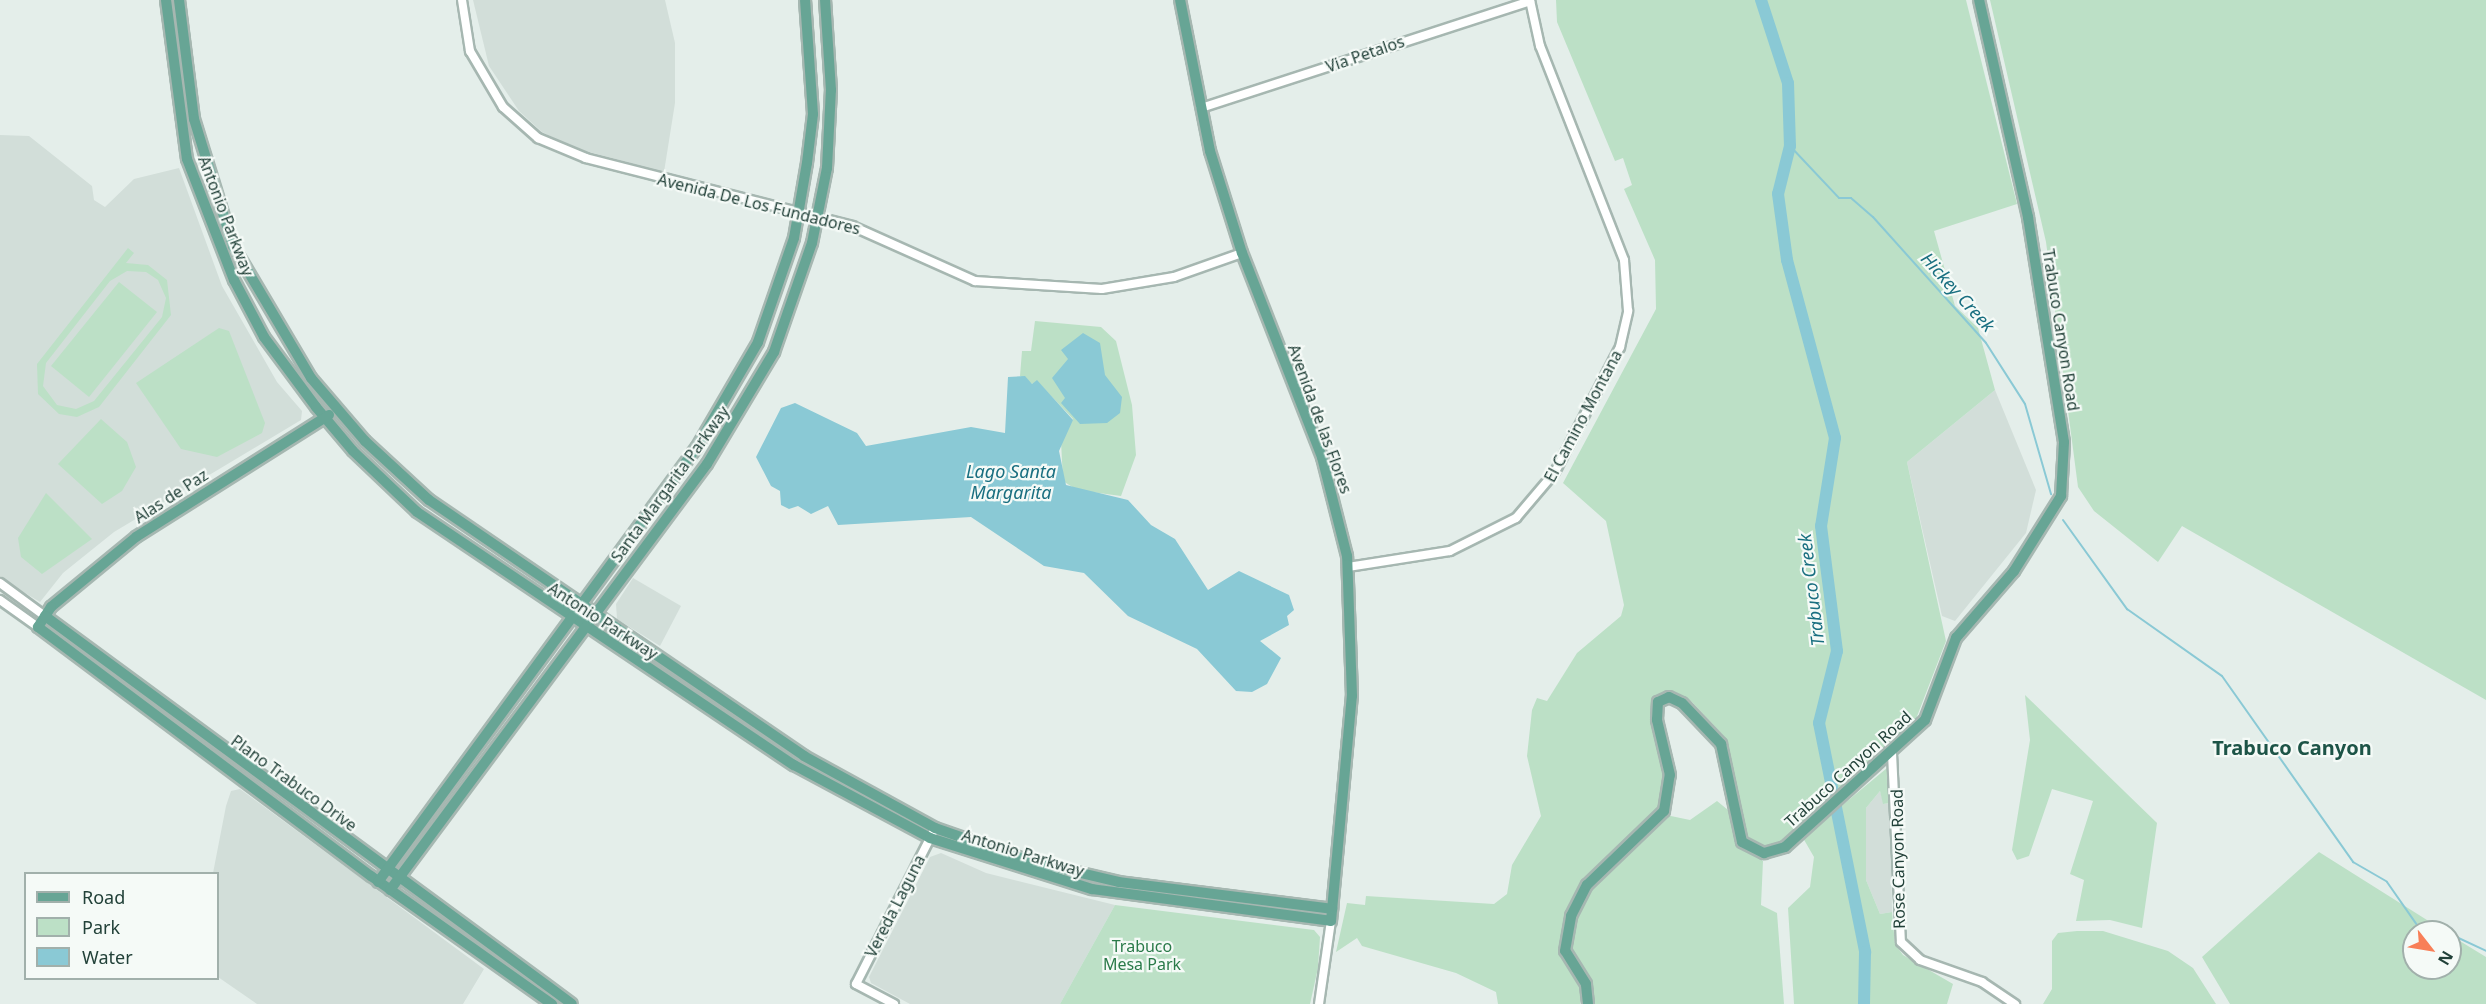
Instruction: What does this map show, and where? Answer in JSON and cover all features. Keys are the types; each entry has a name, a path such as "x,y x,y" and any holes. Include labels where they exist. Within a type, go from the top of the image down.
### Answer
{"main road":[{"name":"Antonio Parkway","path":"166,0 187,159 219,249 264,337 326,418 417,512 572,620 829,787 933,833 1092,889 1331,921"},
{"name":"Antonio Parkway","path":"179,0 194,119 233,246 281,336 336,410 429,500 804,756 933,833 1030,861 1119,882 1332,909"},
{"name":"Santa Margarita Parkway","path":"378,882 572,620 724,406 758,342 800,215 813,114 805,0"},
{"name":"Santa Margarita Parkway","path":"390,890 739,417 774,352 818,219 831,90 825,0"},
{"name":"Avenida de las Flores","path":"1180,0 1201,108 1242,253 1322,457 1348,567 1352,696 1331,921"},
{"name":"Trabuco Canyon Road","path":"1588,1004 1586,984 1565,951 1570,916 1587,885 1664,811 1670,775 1656,713 1663,699 1682,703 1721,744 1733,814 1745,846 1772,853 1790,842 1893,753 1930,711 1962,628 2014,571 2064,485 2064,442 2028,217 1979,0"},
{"name":"Alas de Paz","path":"38,627 45,616 136,537 336,410"},
{"name":"Plano Trabuco Drive","path":"45,616 572,1004"},
{"name":"Plano Trabuco Drive","path":"38,627 378,882 552,1004"}],"street":[{"name":"Avenida De Los Fundadores","path":"462,0 466,38 479,72 503,107 538,138 586,158 874,233 958,277 1028,285 1102,289 1155,281 1242,253"},
{"name":"Via Petalos","path":"1201,108 1530,0"},
{"name":"El Camino Montana","path":"1348,567 1450,551 1516,518 1556,472 1620,347 1628,310 1624,260 1540,46 1530,0"},
{"name":"Plano Trabuco Drive","path":"0,584 45,616"},
{"name":"Plano Trabuco Drive","path":"0,600 38,627"},
{"name":"Rose Canyon Road","path":"1893,753 1901,942 1920,960 1982,982 2015,1004"},
{"name":"Vereda Laguna","path":"894,1004 856,984 933,833"},
{"name":"Avenida de las Flores","path":"1318,1004 1331,921"}],"shaded area":[{"path":"473,0 665,0 675,43 675,103 664,172 574,148 542,132 519,111 489,66"},
{"path":"0,135 29,136 92,186 94,200 105,207 134,179 179,168 222,286 277,382 302,411 301,420 114,532 63,573 40,602 0,578"},
{"path":"1995,390 2036,490 2026,533 1955,621 1942,616 1907,462"},
{"path":"633,578 681,606 660,646 617,619 616,604"},
{"path":"240,789 484,969 463,1004 257,1004 219,978 219,872 213,872 231,791"},
{"path":"1880,791 1884,804 1890,803 1892,912 1880,914 1866,880 1863,855 1866,808"},
{"path":"941,853 986,873 1115,905 1060,1004 910,1004 871,983 869,977 930,857"}],"green space":[{"path":"1556,0 1966,0 2017,204 1934,231 1955,306 1978,328 1995,390 1907,462 1946,641 1916,719 1783,844 1763,848 1745,834 1723,735 1692,702 1674,691 1659,694 1650,711 1666,780 1662,807 1582,883 1570,902 1560,953 1581,988 1580,1004 1498,1004 1496,992 1456,973 1362,946 1357,938 1336,952 1347,903 1365,905 1366,896 1494,904 1507,894 1512,865 1541,816 1527,756 1532,710 1537,698 1547,701 1577,653 1621,616 1624,605 1606,521 1563,483 1656,309 1655,260 1624,189 1632,185 1623,158 1615,161 1557,22"},
{"path":"1990,0 2486,0 2486,700 2182,526 2158,562 2094,511 2078,487 2046,242"},
{"path":"128,248 134,253 126,263 148,265 167,280 171,315 99,407 77,417 59,414 38,394 37,364","holes":["127,271 146,272 158,280 166,298 162,317 94,401 76,409 57,405 43,386 46,363 110,281"]},
{"path":"119,282 157,312 89,397 51,366"},
{"path":"1035,321 1101,327 1116,341 1132,405 1136,455 1121,496 1077,490 1063,481 1061,441 1073,419 1037,381 1032,384 1020,376 1022,351 1031,351"},
{"path":"219,328 229,331 265,423 262,433 217,457 181,449 136,383"},
{"path":"101,419 127,442 136,467 122,491 102,504 58,464"},
{"path":"46,493 92,539 42,574 21,557 18,538"},
{"path":"2025,695 2157,823 2142,928 2110,920 2076,921 2084,880 2070,874 2093,801 2052,789 2029,856 2017,860 2012,850 2030,740"},
{"path":"1887,768 1890,803 1883,804 1880,791 1866,808 1866,880 1880,914 1892,912 1895,944 1903,955 1953,984 1947,1004 1794,1004 1788,908 1810,887 1814,857 1803,838"},
{"path":"1717,801 1728,810 1736,842 1763,861 1761,905 1777,913 1784,1004 1591,1004 1592,986 1569,946 1582,897 1666,815 1690,820"},
{"path":"2319,852 2427,920 2402,920 2402,980 2462,980 2462,942 2486,957 2486,1004 2230,1004 2202,957"},
{"name":"Trabuco Mesa Park","path":"1115,905 1314,930 1320,937 1318,968 1310,1004 1060,1004"},
{"path":"2103,931 2168,951 2193,968 2216,1004 2043,1004 2052,989 2052,941 2058,933"}],"water":[{"path":"1083,333 1100,343 1105,375 1122,397 1120,413 1107,423 1080,424 1061,403 1065,398 1052,378 1068,359 1061,350"},
{"name":"Lago Santa Margarita","path":"1025,376 1032,384 1037,380 1073,420 1059,451 1066,485 1128,500 1151,525 1175,539 1208,590 1239,571 1289,595 1294,610 1287,616 1289,625 1260,641 1281,658 1267,684 1252,692 1236,691 1197,649 1128,616 1084,573 1044,566 971,517 838,525 828,506 811,514 798,506 789,509 781,505 780,491 771,486 756,457 781,408 795,403 857,433 866,446 971,427 1005,433 1008,377"}],"waterway":[{"name":"Trabuco Creek","path":"1761,0 1788,83 1790,146 1778,194 1787,260 1835,438 1821,526 1837,651 1819,723 1865,952 1864,1004"},
{"name":"Hickey Creek","path":"1790,146 1839,198 1851,198 1873,217 1986,343 2025,404 2051,494"},
{"path":"2063,520 2127,609 2222,676 2353,862 2387,882 2414,920"},
{"path":"2462,940 2486,951"}],"district":[{"name":"Trabuco Canyon","path":"2292,747"}]}
